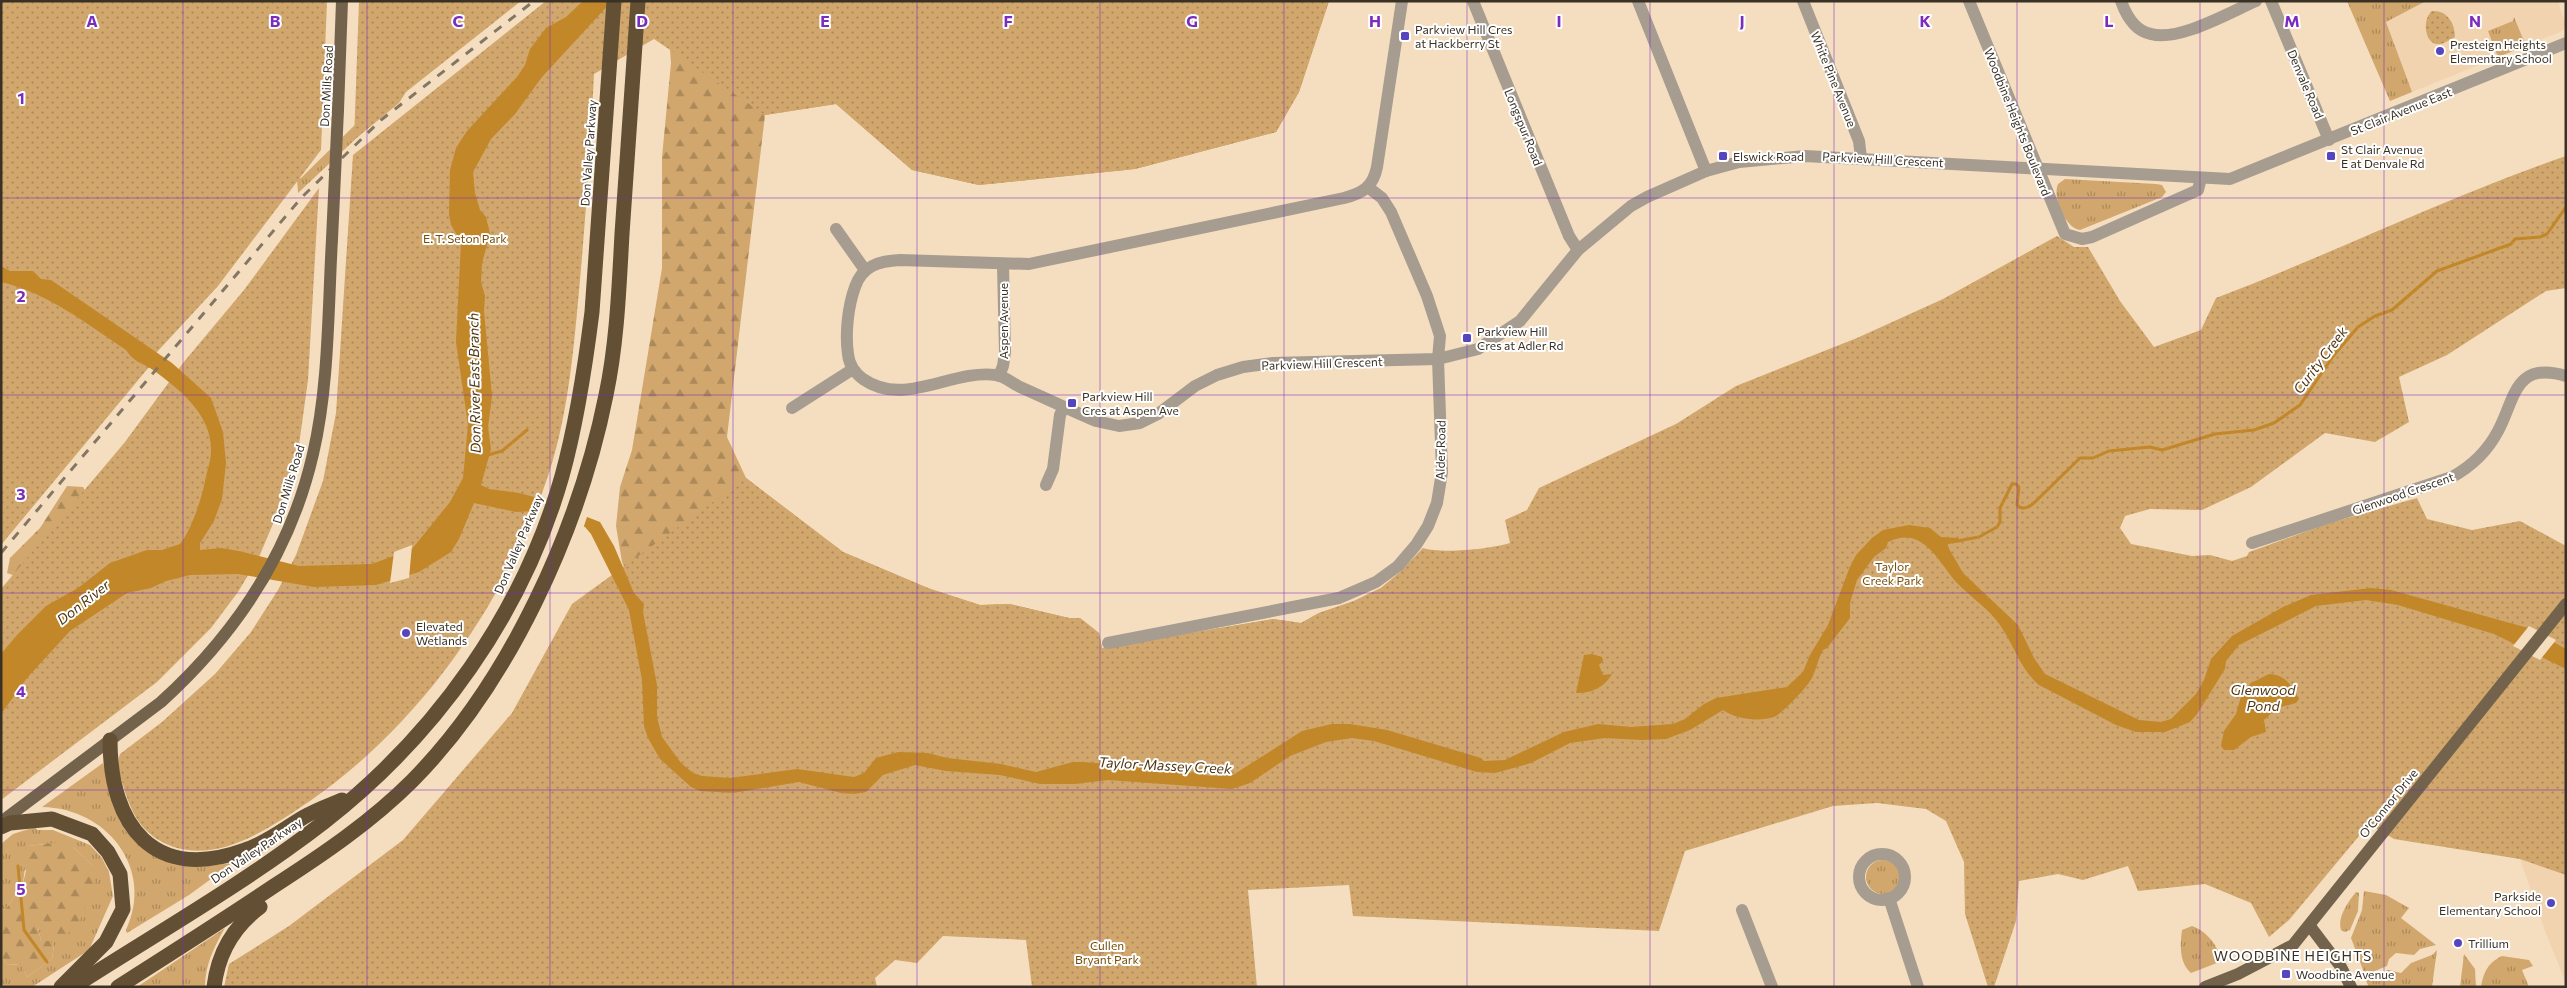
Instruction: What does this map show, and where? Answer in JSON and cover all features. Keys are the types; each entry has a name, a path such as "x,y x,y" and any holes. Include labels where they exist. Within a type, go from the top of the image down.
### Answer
{"highway":[{"name":"Don Valley Parkway","path":"72,987 284,851 324,822 394,762 446,702 477,659 516,591 536,546 561,478 577,412 586,362 592,312 614,1"},
{"path":"214,987 216,968 224,949 246,918 290,886 330,849 412,781 456,729 494,677 526,621 558,554 582,486 607,392 613,347 638,1"},
{"path":"110,740 113,775 129,825 150,846 179,858 208,860 245,850 278,834 305,817 362,790"},
{"path":"1,827 10,822 52,819 92,834 108,852 120,874 123,909 106,942 61,987"},
{"path":"118,987 330,849"}],"main road":[{"name":"Don Mills Road","path":"1,822 161,702 185,681 248,606 288,532 311,462 319,421 332,239 342,1"},
{"name":"O'Connor Drive","path":"2206,987 2275,956 2293,945 2566,604"},
{"path":"2310,926 2341,967 2351,987"}],"street":[{"path":"792,408 853,369 849,360 847,332 854,288 865,270 888,260 1003,265 1029,264 1344,198 1359,194 1369,188 1377,167 1402,1"},
{"name":"Longspur Road","path":"1473,1 1569,236 1578,250"},
{"path":"1638,1 1706,171"},
{"name":"White Pine Avenue","path":"1803,1 1860,141 1861,158"},
{"name":"Woodbine Heights Boulevard","path":"1969,1 2060,227 2065,234 2073,238 2092,237 2198,190 2201,178"},
{"path":"2121,1 2129,18 2136,27 2150,34 2163,35 2180,33 2256,1"},
{"name":"Denvale Road","path":"2271,1 2329,140"},
{"name":"St Clair Avenue East","path":"2236,177 2566,43"},
{"name":"Parkview Hill Crescent","path":"853,369 868,382 886,390 895,391 966,376 999,376 1064,407 1108,425 1131,425 1158,414 1203,382 1243,367 1273,363 1438,360 1478,349 1520,320 1578,250 1631,206 1666,187 1706,171 1774,157 1861,158 2201,178 2236,177"},
{"name":"Alder Road","path":"1108,643 1339,598 1376,582 1398,566 1416,545 1428,526 1437,503 1442,472 1438,360 1440,336 1426,296 1391,212 1382,198 1369,188"},
{"path":"836,228 865,270"},
{"name":"Aspen Avenue","path":"999,376 1005,352 1003,265"},
{"name":"Glenwood Crescent","path":"2252,543 2452,477 2478,459 2489,447 2499,430 2514,391 2525,380 2542,374 2566,376"},
{"path":"1046,485 1053,469 1060,415 1064,407"},
{"path":"1890,898 1918,987"},
{"path":"1742,910 1772,987"}],"shaded area":[{"name":"Presteign Heights Elementary School","path":"2347,1 2558,1 2565,23 2564,29 2560,32 2390,101"},
{"name":"Parkside Elementary School","path":"2520,859 2566,875 2566,983 2545,931"}],"green space":[{"path":"1,1 327,1 321,150 218,286 157,352 149,367 1,545"},
{"path":"359,1 521,1 406,92 399,103 354,140"},
{"name":"E. T. Seton Park","path":"546,1 1329,1 1299,92 1276,132 1135,169 979,185 912,170 836,104 765,115 654,39 594,74 582,254 573,353 566,402 549,473 531,521 510,567 484,613 455,656 423,697 388,735 350,770 279,822 244,840 226,847 208,850 189,850 171,846 152,836 134,814 126,795 118,766 120,754 162,722 215,674 251,632 278,590 296,555 323,481 336,413 353,155"},
{"path":"1329,1 1299,92 1276,132 1135,169 979,185 912,170 836,104 765,115 727,437 746,478 843,552 930,589 980,605 1010,604 1069,618 1080,618 1099,633 1102,648 1273,619 1301,623 1319,613 1354,601 1381,588 1399,573 1537,709 634,593 622,562 616,526 620,487 632,450 662,268 662,157 671,63 668,23"},
{"path":"2347,1 2426,1 2386,22 2412,92 2390,101"},
{"path":"2432,11 2442,13 2449,18 2454,27 2455,37 2441,44 2431,41 2426,32 2426,26"},
{"path":"2514,17 2526,46 2498,57 2488,31 2513,21"},
{"path":"363,117 362,133 298,193 297,179 301,178"},
{"name":"Taylor Creek Park","path":"2566,156 2566,288 2546,291 2447,355 2399,377 2409,422 2375,442 2325,433 2251,487 2202,510 2150,509 2125,516 2120,528 2131,544 2192,556 2210,555 2232,561 2247,556 2249,552 2330,523 2417,498 2427,519 2472,530 2520,521 2566,546 2566,875 2520,859 2394,839 2369,824 2289,920 2269,937 2251,903 2205,884 2138,891 2128,866 2083,880 2058,874 2019,881 2016,921 1994,987 1988,987 1965,914 1964,862 1946,821 1926,809 1877,803 1833,806 1685,851 1659,931 1353,916 1349,885 1248,890 1257,987 1032,987 1026,940 943,936 917,963 895,960 875,978 877,987 224,987 229,964 289,926 403,840 512,713 572,604 746,478 843,552 928,588 980,605 1010,604 1069,618 1080,618 1099,633 1102,648 1273,619 1301,623 1319,613 1354,601 1381,588 1399,573 1423,548 1442,551 1466,550 1510,543 1505,520 1527,510 1539,488 1676,424 1736,386 1857,338 1943,299 2057,236 2074,247 2088,247 2120,301 2154,347 2201,330 2216,298 2478,189"},
{"path":"2065,179 2156,184 2162,185 2166,192 2162,197 2080,230 2069,224 2058,204 2058,184"},
{"path":"319,188 308,380 298,452 280,507 259,557 238,592 211,628 157,682 1,800 1,589 125,442 183,363 244,290"},
{"path":"67,486 83,487 87,494 35,583 7,573 10,558 40,528"},
{"path":"103,763 121,823 142,847 162,858 183,865 204,866 233,863 189,895 127,933 126,930 133,907 134,885 129,865 119,846 105,830 87,818 65,810 42,807"},
{"path":"35,827 37,830 53,830 90,845 102,858 109,872 113,896 89,950 32,987 1,987 1,955 7,964 21,965 27,977 52,959 54,945 41,941 38,927 92,865 73,847 45,844 28,846 23,883 6,909 1,910 1,844 13,834"},
{"path":"56,843 73,847 92,865 94,884 78,926 61,938 38,927 41,941 50,941 54,945 52,959 27,977 21,965 7,964 1,955 1,910 6,909 23,883 26,871 21,861 27,846"},
{"path":"1883,860 1895,865 1900,877 1895,889 1883,894 1871,889 1866,877 1871,865"},
{"path":"2364,891 2386,895 2409,908 2401,918 2436,945 2420,949 2414,955 2396,953 2389,959 2387,966 2365,975 2351,938 2362,910"},
{"path":"2356,892 2359,893 2358,911 2350,930 2345,932 2341,930 2340,925 2342,915"},
{"path":"2192,926 2203,932 2211,940 2222,961 2191,973 2182,959 2181,941 2182,930"},
{"path":"225,928 211,956 205,979 205,987 137,987"},
{"path":"2437,950 2432,987 2369,987 2365,979 2388,970 2401,973 2411,963 2432,955"},
{"path":"2464,954 2475,969 2476,987 2460,987"},
{"path":"2502,956 2529,960 2533,966 2522,970 2529,987 2481,987 2487,968"}],"water":[{"path":"583,1 612,1 542,77 515,114 491,139 473,172 475,193 480,210 486,217 490,234 482,263 481,282 485,296 484,311 492,396 488,427 491,449 481,485 489,489 538,498 600,522 614,546 634,593 644,604 643,612 657,685 657,717 662,737 681,763 693,773 702,776 730,778 797,769 854,777 864,773 876,758 898,752 928,753 947,758 1001,764 1036,772 1073,762 1083,762 1168,769 1212,776 1233,775 1302,731 1332,724 1350,724 1387,730 1481,758 1484,761 1505,760 1564,732 1598,724 1631,727 1673,724 1685,719 1704,704 1716,698 1787,687 1803,672 1810,655 1828,625 1856,555 1872,538 1883,530 1909,525 1930,528 1941,537 1958,538 1961,542 1948,544 1948,547 1963,573 2018,625 2034,658 2045,674 2139,720 2161,722 2171,719 2196,694 2204,680 2211,659 2232,636 2283,607 2311,595 2371,588 2391,590 2528,628 2566,649 2566,669 2494,634 2398,605 2366,600 2316,606 2239,645 2226,661 2225,669 2190,722 2165,732 2136,732 2116,725 2039,685 2027,672 2000,625 1991,614 1959,585 1930,549 1912,538 1901,538 1888,542 1886,548 1874,557 1857,580 1850,603 1850,618 1827,648 1823,650 1809,682 1783,710 1768,719 1741,717 1723,710 1690,730 1666,739 1605,738 1570,743 1531,763 1495,773 1477,772 1374,741 1352,738 1326,742 1290,756 1250,783 1232,789 1108,780 1075,784 1040,784 1000,775 946,771 915,765 883,775 866,792 854,794 841,793 799,782 733,793 700,791 691,787 660,759 648,738 644,726 642,680 629,610 591,534 585,527 533,511 516,512 474,503 459,539 451,552 419,572 376,585 314,587 238,574 190,575 166,581 151,588 127,593 70,631 27,678 1,714 1,654 46,606 78,588 110,563 147,550 162,550 180,544 192,523 199,505 211,451 210,438 200,414 173,385 153,370 135,360 126,350 51,301 1,282 1,266 10,271 33,271 41,279 51,280 172,363 211,398 223,432 226,463 222,499 214,521 200,543 200,550 221,548 299,566 372,564 412,549 450,502 463,478 468,425 456,342 461,242 451,225 449,214 450,170 456,148 467,131 517,77 525,65 530,49 546,28 566,17"},
{"path":"1592,654 1602,657 1603,661 1599,665 1603,675 1612,674 1597,689 1576,693 1584,655"},
{"name":"Glenwood Pond","path":"2269,674 2280,676 2284,679 2299,699 2296,703 2277,708 2264,720 2266,732 2251,737 2234,750 2224,750 2221,746 2224,731 2236,714 2242,693 2251,683"}],"pier":[{"path":"542,497 588,514 583,529 535,515"},
{"path":"412,545 409,578 390,583 394,552"},
{"path":"2529,626 2556,640 2540,660 2513,646"}],"waterway":[{"name":"Curity Creek","path":"1957,541 1979,537 1997,527 2000,522 2000,508 2012,484 2016,484 2019,487 2017,505 2021,508 2028,507 2080,458 2093,458 2109,451 2150,447 2162,450 2215,434 2254,430 2274,423 2300,405 2334,355 2358,327 2375,316 2392,310 2437,271 2511,244 2515,239 2540,237 2547,234 2566,207"},
{"name":"Don River East Branch","path":"488,455 502,451 527,430"},
{"path":"18,866 24,930 47,962"}],"railway":[{"path":"1,553 302,197 381,120 534,1"}],"place":[{"name":"Parkview Hill Cres at Hackberry St","path":"1405,36"},
{"name":"Presteign Heights Elementary School","path":"2440,51"},
{"name":"Elswick Road","path":"1723,156"},
{"name":"St Clair Avenue E at Denvale Rd","path":"2331,156"},
{"name":"Parkview Hill Cres at Adler Rd","path":"1467,338"},
{"name":"Parkview Hill Cres at Aspen Ave","path":"1072,403"},
{"name":"Elevated Wetlands","path":"406,633"},
{"name":"Parkside Elementary School","path":"2551,903"},
{"name":"Trillium","path":"2458,943"},
{"name":"Woodbine Avenue","path":"2286,974"}],"district":[{"name":"WOODBINE HEIGHTS","path":"2293,955"}],"water label":[{"name":"Don River","path":"83,602"},
{"name":"Taylor-Massey Creek","path":"1165,765"}],"park label":[{"name":"Cullen Bryant Park","path":"1107,952"}]}
